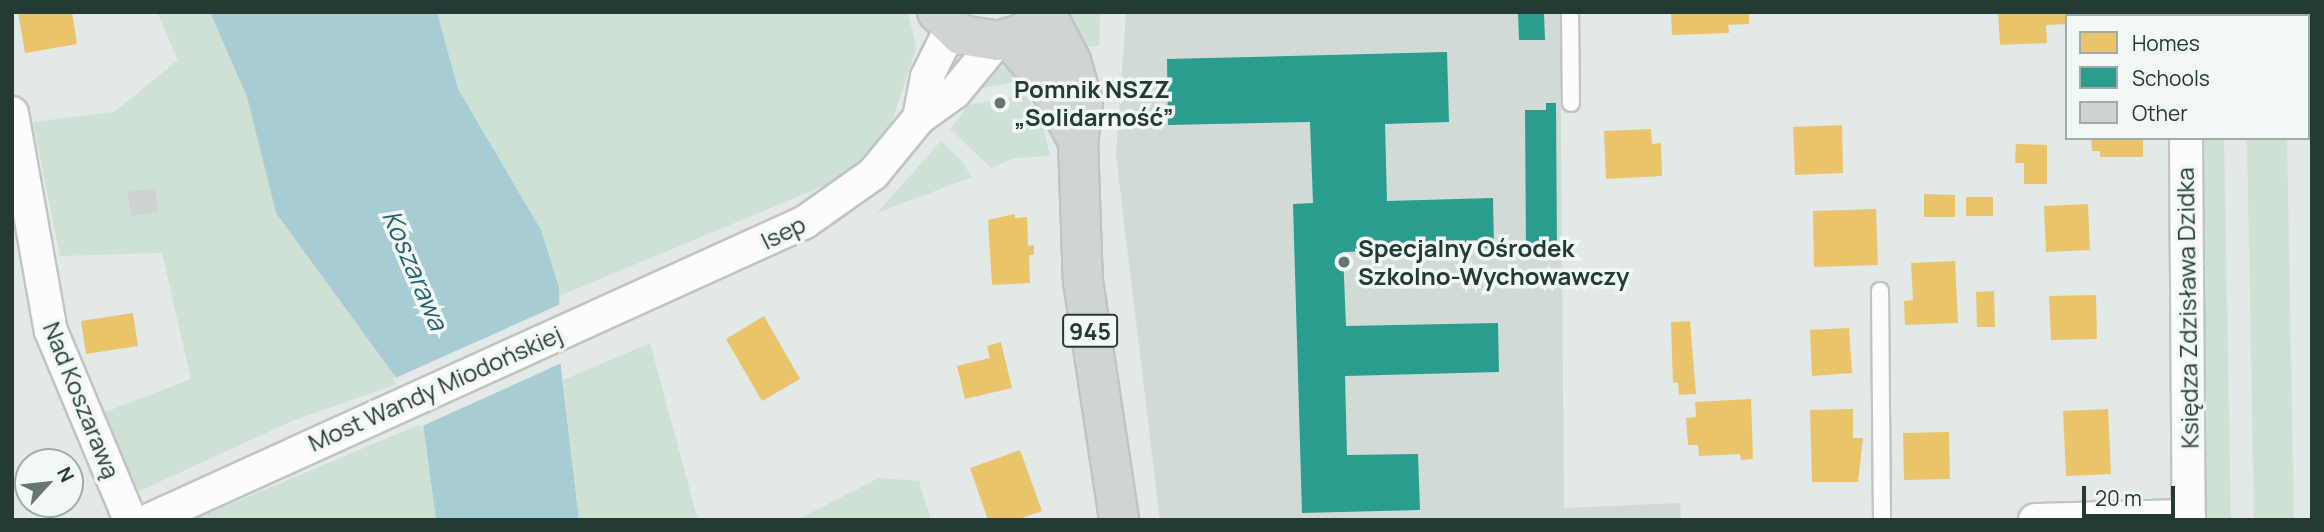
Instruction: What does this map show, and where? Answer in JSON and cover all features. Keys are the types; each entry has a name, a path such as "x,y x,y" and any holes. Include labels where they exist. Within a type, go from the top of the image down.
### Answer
{"main road":[{"name":"945","path":"1078,141 1045,79 1003,40 1047,13 1078,82 1083,102 1078,141 1083,281 1119,520"},
{"path":"944,20 969,38 1003,40"}],"street":[{"name":"Isep","path":"919,118 927,78 944,20"},
{"name":"Isep","path":"618,305 825,210 878,169 919,118 955,92 1003,40"},
{"name":"Nad Koszarawą","path":"12,113 51,331 130,520"},
{"name":"Księdza Zdzisława Dzidka","path":"2186,140 2189,518"},
{"name":"Most Wandy Miodońskiej","path":"149,520 618,305"},
{"path":"2035,520 2189,518"}],"lane":[{"path":"1570,12 1571,103"},
{"path":"1880,292 1882,520"}],"shaded area":[{"name":"Specjalny Ośrodek Szkolno-Wychowawczy","path":"1126,12 1560,12 1564,508 1680,503 1681,520 1160,520 1116,156"}],"green space":[{"path":"157,12 210,12 247,97 276,213 400,383 292,421 133,494 100,414 191,379 162,253 60,256 33,122 114,112 178,60"},
{"path":"437,12 908,12 916,48 887,137 865,163 840,179 559,296 541,230 458,89"},
{"path":"1068,12 1100,12 1099,46 1075,47"},
{"path":"999,67 1015,68 1027,80 971,90"},
{"path":"1026,95 1041,118 1050,156 1015,158 991,168 950,129 968,105"},
{"path":"2200,140 2224,140 2231,520 2204,520"},
{"path":"2247,140 2287,140 2294,520 2254,520"},
{"path":"941,141 960,159 972,177 877,213"},
{"path":"650,343 698,520 579,520 563,380"},
{"path":"423,423 436,520 193,520"},
{"path":"879,478 919,481 931,520 797,520"}],"water":[{"name":"Koszarawa","path":"210,12 437,12 458,89 541,230 559,288 561,369 579,520 436,520 423,423 400,383 276,213 247,97"}],"pier":[{"path":"563,303 564,362 420,427 393,379"}],"building: Homes":[{"path":"18,12 72,12 77,44 25,53"},
{"path":"1671,12 1749,12 1749,24 1728,25 1729,33 1672,35"},
{"path":"1998,12 2065,12 2065,24 2046,25 2047,43 2000,45"},
{"path":"1842,125 1843,173 1795,175 1793,127"},
{"path":"1651,129 1652,144 1661,143 1662,176 1606,179 1604,131"},
{"path":"2091,140 2143,140 2143,157 2100,157 2100,151 2092,151"},
{"path":"2016,144 2047,145 2047,184 2024,184 2024,163 2015,163"},
{"path":"1924,194 1955,195 1955,217 1924,217"},
{"path":"1966,197 1993,197 1993,216 1966,216"},
{"path":"2088,204 2090,250 2046,252 2044,206"},
{"path":"1876,209 1878,265 1814,267 1813,211"},
{"path":"1015,214 1015,218 1027,217 1028,246 1034,245 1034,255 1029,255 1030,283 992,285 988,220"},
{"path":"1955,261 1958,323 1905,325 1904,301 1913,300 1911,263"},
{"path":"1994,291 1995,327 1977,327 1976,292"},
{"path":"2096,295 2097,339 2051,340 2049,296"},
{"path":"133,313 138,346 86,354 81,321"},
{"path":"764,316 800,379 762,401 726,339"},
{"path":"1690,321 1696,394 1679,395 1678,382 1673,383 1671,322"},
{"path":"1849,328 1852,373 1812,376 1810,330"},
{"path":"1001,342 1012,388 965,399 957,366 990,358 987,346"},
{"path":"1751,399 1753,459 1741,460 1740,454 1699,456 1698,445 1688,445 1686,418 1696,417 1695,402"},
{"path":"1853,409 1853,438 1863,438 1858,482 1812,482 1810,410"},
{"path":"2108,409 2111,474 2066,476 2063,411"},
{"path":"1949,432 1950,479 1904,480 1903,433"},
{"path":"1020,450 1042,511 1016,520 988,520 970,468"}],"building: Schools":[{"path":"1518,12 1544,12 1545,40 1519,40"},
{"path":"1447,52 1449,122 1385,124 1387,201 1493,198 1494,248 1343,252 1346,326 1498,323 1499,372 1345,376 1347,455 1418,454 1420,510 1302,513 1293,204 1313,203 1310,122 1168,125 1167,59"},
{"path":"1546,103 1556,103 1557,250 1526,250 1525,110 1546,110"}],"building: Other":[{"path":"155,188 158,212 131,216 128,192"}],"place":[{"name":"Pomnik NSZZ „Solidarność”","path":"1000,103"},
{"name":"Specjalny Ośrodek Szkolno-Wychowawczy","path":"1344,262"}]}
